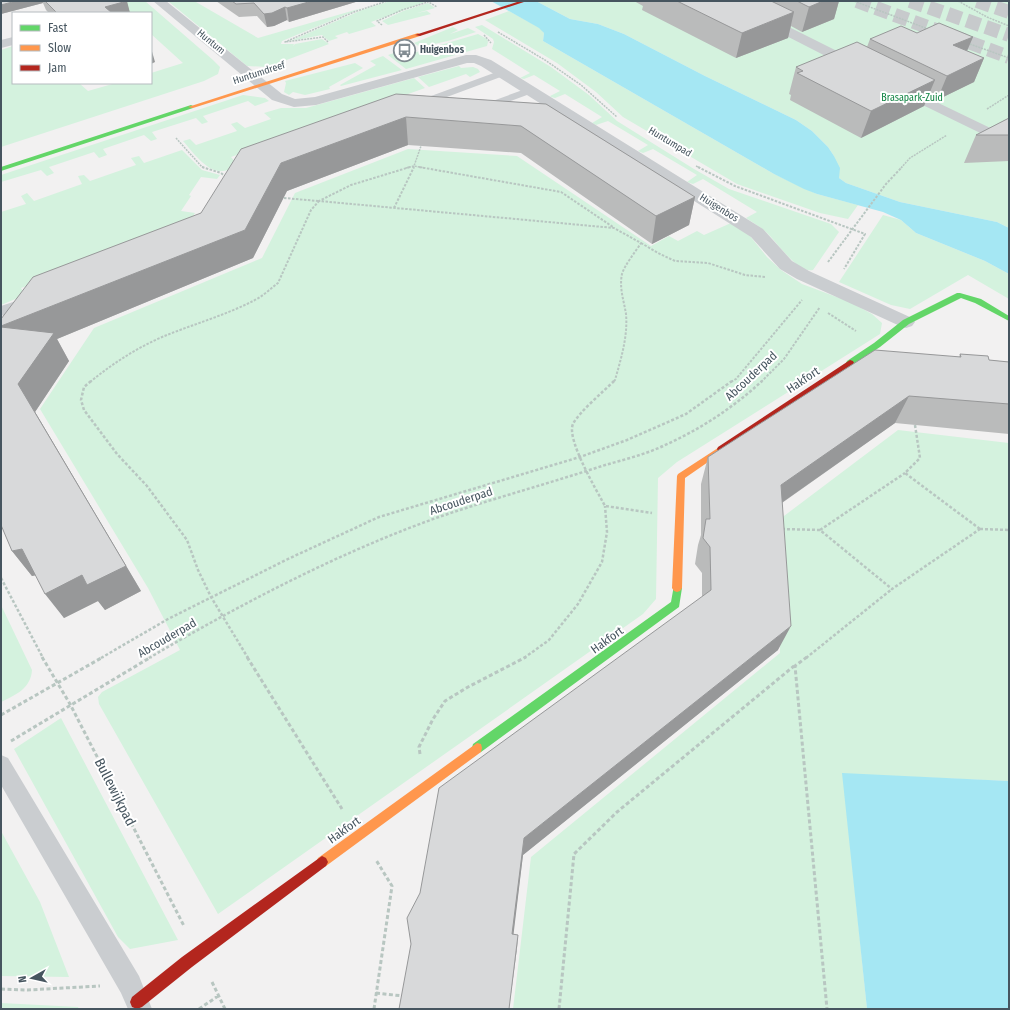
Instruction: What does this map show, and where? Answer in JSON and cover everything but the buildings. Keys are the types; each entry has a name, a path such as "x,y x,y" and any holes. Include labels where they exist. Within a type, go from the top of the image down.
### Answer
{"street":[{"name":"Huntum","path":"159,1 257,77"},
{"name":"Huntumdreef","path":"1,169 257,77 452,24 525,1"},
{"path":"728,1 870,73"},
{"path":"1,44 12,40"},
{"name":"Huigenbos","path":"257,77 277,97 294,103 316,101 466,59 476,59 486,63 531,90 757,233 786,265 814,280 906,322"},
{"name":"Huntumdreef","path":"236,79 257,77"},
{"path":"890,83 1009,143"},
{"name":"Hakfort","path":"136,999 199,954 359,834 676,604 681,476 877,345 906,322 960,295 978,301 1009,319"}],"lane":[{"path":"407,108 502,73"},
{"path":"472,112 531,90"},
{"path":"1,311 45,294"},
{"path":"1,765 136,999"}],"path":[{"path":"329,42 323,37 285,42 354,12 387,1"},
{"path":"854,1 928,28"},
{"path":"958,1 987,17 1009,26"},
{"path":"382,25 377,21 402,10 429,2"},
{"path":"499,32 545,60 581,85 620,119"},
{"path":"965,42 1009,58"},
{"name":"Abcouderpad","path":"1,715 168,619 290,558 379,517 580,457 627,440 686,414 736,379 804,298 814,280 886,184 910,158 966,122"},
{"path":"176,138 202,167 221,173 226,177"},
{"path":"394,208 414,166 421,146"},
{"path":"374,1009 392,886 304,750 211,597 198,570 187,540 147,486 117,454 84,410 81,400 84,387 109,367 132,352 254,300 268,291 278,283 290,261 311,210 327,194 397,169 414,166 561,192 614,228 657,253 679,262 711,264 741,275 759,278 771,276"},
{"name":"Huntumpad","path":"695,166 735,186 852,229"},
{"path":"284,198 614,228"},
{"name":"Abcouderpad","path":"7,744 70,704 223,616 302,575 409,528 476,505 586,472 661,447 718,418 743,398 780,364 820,307 851,259 865,234 852,229"},
{"path":"418,791 423,770 419,747 433,719 445,701 468,687 527,656 549,640 578,604 602,562 607,532 605,506 586,472 571,433 573,424 595,399 615,380 622,357 625,336 626,314 621,286 622,274 641,243"},
{"path":"804,298 877,345"},
{"path":"776,528 820,530 905,473 920,458 915,425"},
{"path":"905,473 980,529 1009,530"},
{"path":"605,506 679,516"},
{"path":"559,1009 574,854 617,812 794,666 892,589 980,529"},
{"path":"820,530 892,589"},
{"name":"Bullewijkpad","path":"1,578 57,683 70,704 199,954 225,1009"},
{"path":"794,666 827,1009"},
{"path":"1,989 136,999"},
{"path":"376,993 409,996"},
{"path":"199,1009 218,996"}],"green space":[{"path":"112,1 145,1 220,67 218,74 204,81 1,147 1,50 12,46 12,84 80,84 88,91 112,84 152,84 152,73 183,63 152,35 152,12 122,12"},
{"path":"168,1 198,1 196,2 258,38 362,8 282,41 281,44 294,44 293,46 295,44 322,39 329,44 268,67 247,66"},
{"path":"390,1 425,2 371,22 376,26 349,34 347,32 335,36 338,38 329,41 322,35 290,41 362,10"},
{"name":"Brasapark-Zuid","path":"536,1 1009,1 1009,228 997,222 900,202 846,183 839,178 834,156 828,147 812,131 796,120 705,76 624,34 598,24 570,19"},
{"path":"428,3 435,8 417,13 427,11 431,14 388,25 382,21 403,11"},
{"path":"509,11 540,28 544,33 543,41 774,174 817,194 858,205 848,219 820,213 737,184 623,117 596,92 557,63 485,20"},
{"path":"482,25 551,67 589,95 617,121 694,169 729,189 831,224 839,232 813,270 807,270 801,267 788,256 765,231 746,218 757,212 703,179 693,184 687,182 697,175 653,149 643,153 638,151 648,145 608,121 596,125 592,123 602,117 565,94 555,98 551,97 550,96 560,91 534,75 524,79 520,78 530,73 492,49 494,42 493,39 475,27"},
{"path":"453,27 458,30 450,34 468,28 476,32 448,41 420,47 414,43"},
{"path":"478,34 487,39 487,46 406,69 388,55 397,52 403,56"},
{"path":"383,56 402,70 341,86 340,85 376,65 370,61"},
{"path":"355,63 363,68 329,87 330,89 305,95 293,92 289,95 284,92 285,81"},
{"path":"459,66 461,68 473,67 478,69 480,72 470,77 466,74 429,87 418,77"},
{"path":"414,78 425,88 231,157 238,165 227,170 217,171 211,169 196,156 183,141 190,139 196,145 237,131 231,124 237,122 245,128 271,119 264,113 281,108 306,108"},
{"path":"243,95 265,98 269,101 255,106 248,101 203,116 208,122 202,124 196,118 152,132 157,139 151,141 144,135 103,149 107,155 99,158 94,152 49,167 54,173 47,176 41,170 1,182 1,175"},
{"path":"408,149 517,156 651,246 669,236 678,241 697,231 704,235 731,223 750,236 767,257 781,270 802,284 850,302 872,314 882,323 880,334 677,462 658,478 656,599 643,614 218,914 99,704 98,697 102,692 180,650 148,588 40,409 94,328 262,258 295,193"},
{"path":"182,150 202,170 220,175 217,179 201,177 189,195 191,196 181,211 195,213 185,229 21,288 25,295 1,305 1,212 26,204 21,196 27,193 34,201 82,184 78,176 84,175 90,181 136,165 131,158 139,156 144,163"},
{"path":"883,215 901,220 916,233 985,261 1009,274 1009,299 968,275 910,309 891,305 839,282"},
{"path":"898,430 1009,443 1009,781 843,774 867,1009 513,1009 531,857 780,653 780,519"},
{"path":"1,605 32,670 29,682 26,686 17,694 1,702"},
{"path":"61,718 178,940 130,949 118,937 14,749"},
{"path":"1,831 40,902 69,977 1,976"},
{"path":"1,1003 78,1007 79,1009 1,1009"}],"water":[{"path":"491,1 536,1 570,19 598,24 624,34 705,76 796,120 812,131 828,147 840,168 839,178 846,183 900,202 997,222 1009,228 1009,274 985,261 916,233 901,220 883,212 817,194 774,174 543,41 544,33 539,28"},
{"path":"842,773 1009,781 1009,1009 867,1009"}],"tunnel":[{"path":"857,1 1009,57"},
{"path":"910,1 1009,35"},
{"path":"977,1 1009,12"}],"traffic: fast":[{"path":"1,169 191,107"},
{"path":"850,363 877,345 906,322 960,295 978,301 1009,319"},
{"path":"477,748 676,604 677,588"}],"traffic: slow":[{"path":"191,107 418,35"},
{"path":"677,588 681,476 721,449"},
{"path":"322,862 477,748"}],"traffic: jam":[{"path":"418,35 525,1"},
{"path":"721,449 850,363"},
{"path":"137,1002 187,962 322,862"}],"place":[{"name":"Huigenbos","path":"405,50"}]}
